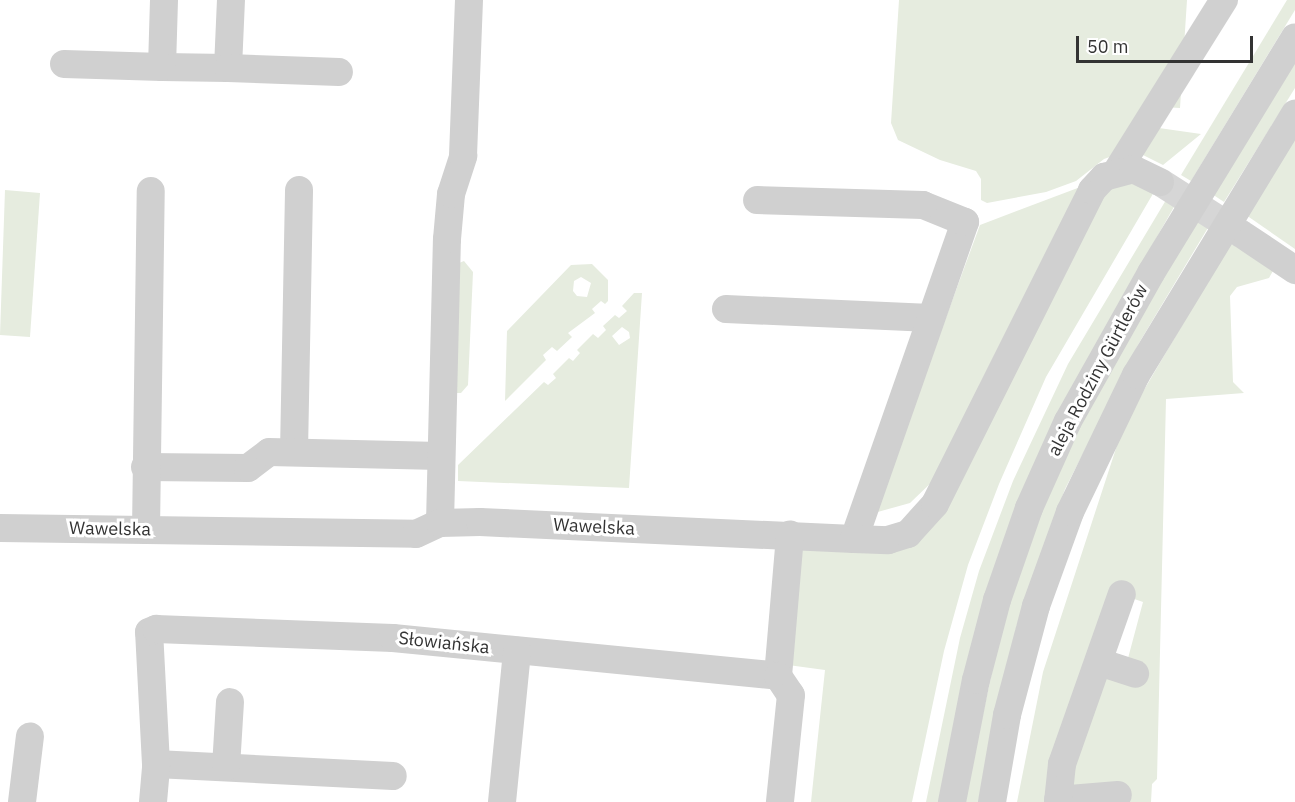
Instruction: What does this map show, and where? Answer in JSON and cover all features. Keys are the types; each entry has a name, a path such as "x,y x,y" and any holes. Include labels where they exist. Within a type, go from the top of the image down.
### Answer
{"street":[{"path":"162,67 164,0"},
{"path":"228,68 231,0"},
{"path":"440,523 447,239 451,194 463,156 469,0"},
{"path":"1117,171 1224,0"},
{"name":"aleja Rodziny Gürtlerów","path":"952,802 976,680 997,600 1029,508 1063,432 1150,273 1295,37"},
{"path":"64,64 339,72"},
{"name":"aleja Rodziny Gürtlerów","path":"992,802 1007,714 1036,606 1070,512 1136,375 1295,113"},
{"path":"1117,171 1133,169 1160,182"},
{"name":"Wawelska","path":"0,528 416,534 440,523 888,540 908,534 930,512 1092,190 1104,177 1117,171"},
{"path":"294,452 299,190"},
{"path":"146,530 145,467 151,191"},
{"path":"757,200 923,205 966,222 854,539"},
{"path":"1243,235 1295,270"},
{"path":"726,309 931,318"},
{"path":"145,467 249,468 269,452 440,456"},
{"path":"780,802 791,695 778,676 790,535"},
{"path":"1118,795 1058,801 1062,764 1122,594"},
{"name":"Słowiańska","path":"153,802 156,764 149,632 156,629 393,638 778,676"},
{"path":"502,802 517,651"},
{"path":"1099,662 1136,674"},
{"path":"226,767 230,702"},
{"path":"22,802 30,736"},
{"path":"156,764 393,776"}],"shaded area":[{"path":"899,0 1187,0 1180,108 1162,107 1159,128 1201,134 1163,165 1141,154 1121,153 1104,159 1076,181 1046,192 987,203 981,200 981,179 976,171 940,160 898,140 891,123"},
{"path":"1287,0 1295,0 1295,10 1191,181 1181,175"},
{"path":"1295,59 1295,88 1224,202 1212,194"},
{"path":"1295,135 1295,249 1246,215"},
{"path":"1120,179 1154,192 1046,377 999,484 968,565 944,651 912,802 811,802 825,670 788,665 798,547 898,547 1099,194"},
{"path":"1083,186 935,479 910,503 874,513 980,225"},
{"path":"5,190 40,193 30,337 0,335"},
{"path":"1166,200 1175,205 1059,410 964,673 939,802 926,802 960,638 979,571 1013,481 1068,364"},
{"path":"1197,219 1209,226 1139,343 1065,489 1017,624 978,802 964,802 1001,630 1038,517 1082,419"},
{"path":"1232,240 1274,269 1269,278 1237,287 1230,296 1233,382 1244,393 1166,399 1157,779 1152,784 1151,802 1127,802 1073,788 1072,768 1103,678 1127,662 1143,602 1111,591 1046,802 1017,802 1043,672 1124,424"},
{"path":"464,261 473,272 468,385 461,393 455,393 459,263"},
{"path":"592,264 608,280 608,301 605,304 601,301 592,309 595,313 568,333 572,337 557,351 552,347 543,355 546,360 505,401 507,331 571,265","holes":["581,277 591,283 587,297 577,296 573,291 574,281"]},
{"path":"634,293 642,293 629,488 458,481 458,465 544,382 548,385 556,378 553,374 569,358 573,361 580,353 577,350 593,334 598,338 606,330 603,326 615,315 619,318 627,311 622,306","holes":["622,327 629,332 630,338 619,345 612,336"]}],"tunnel":[{"path":"1160,182 1243,235"}]}
